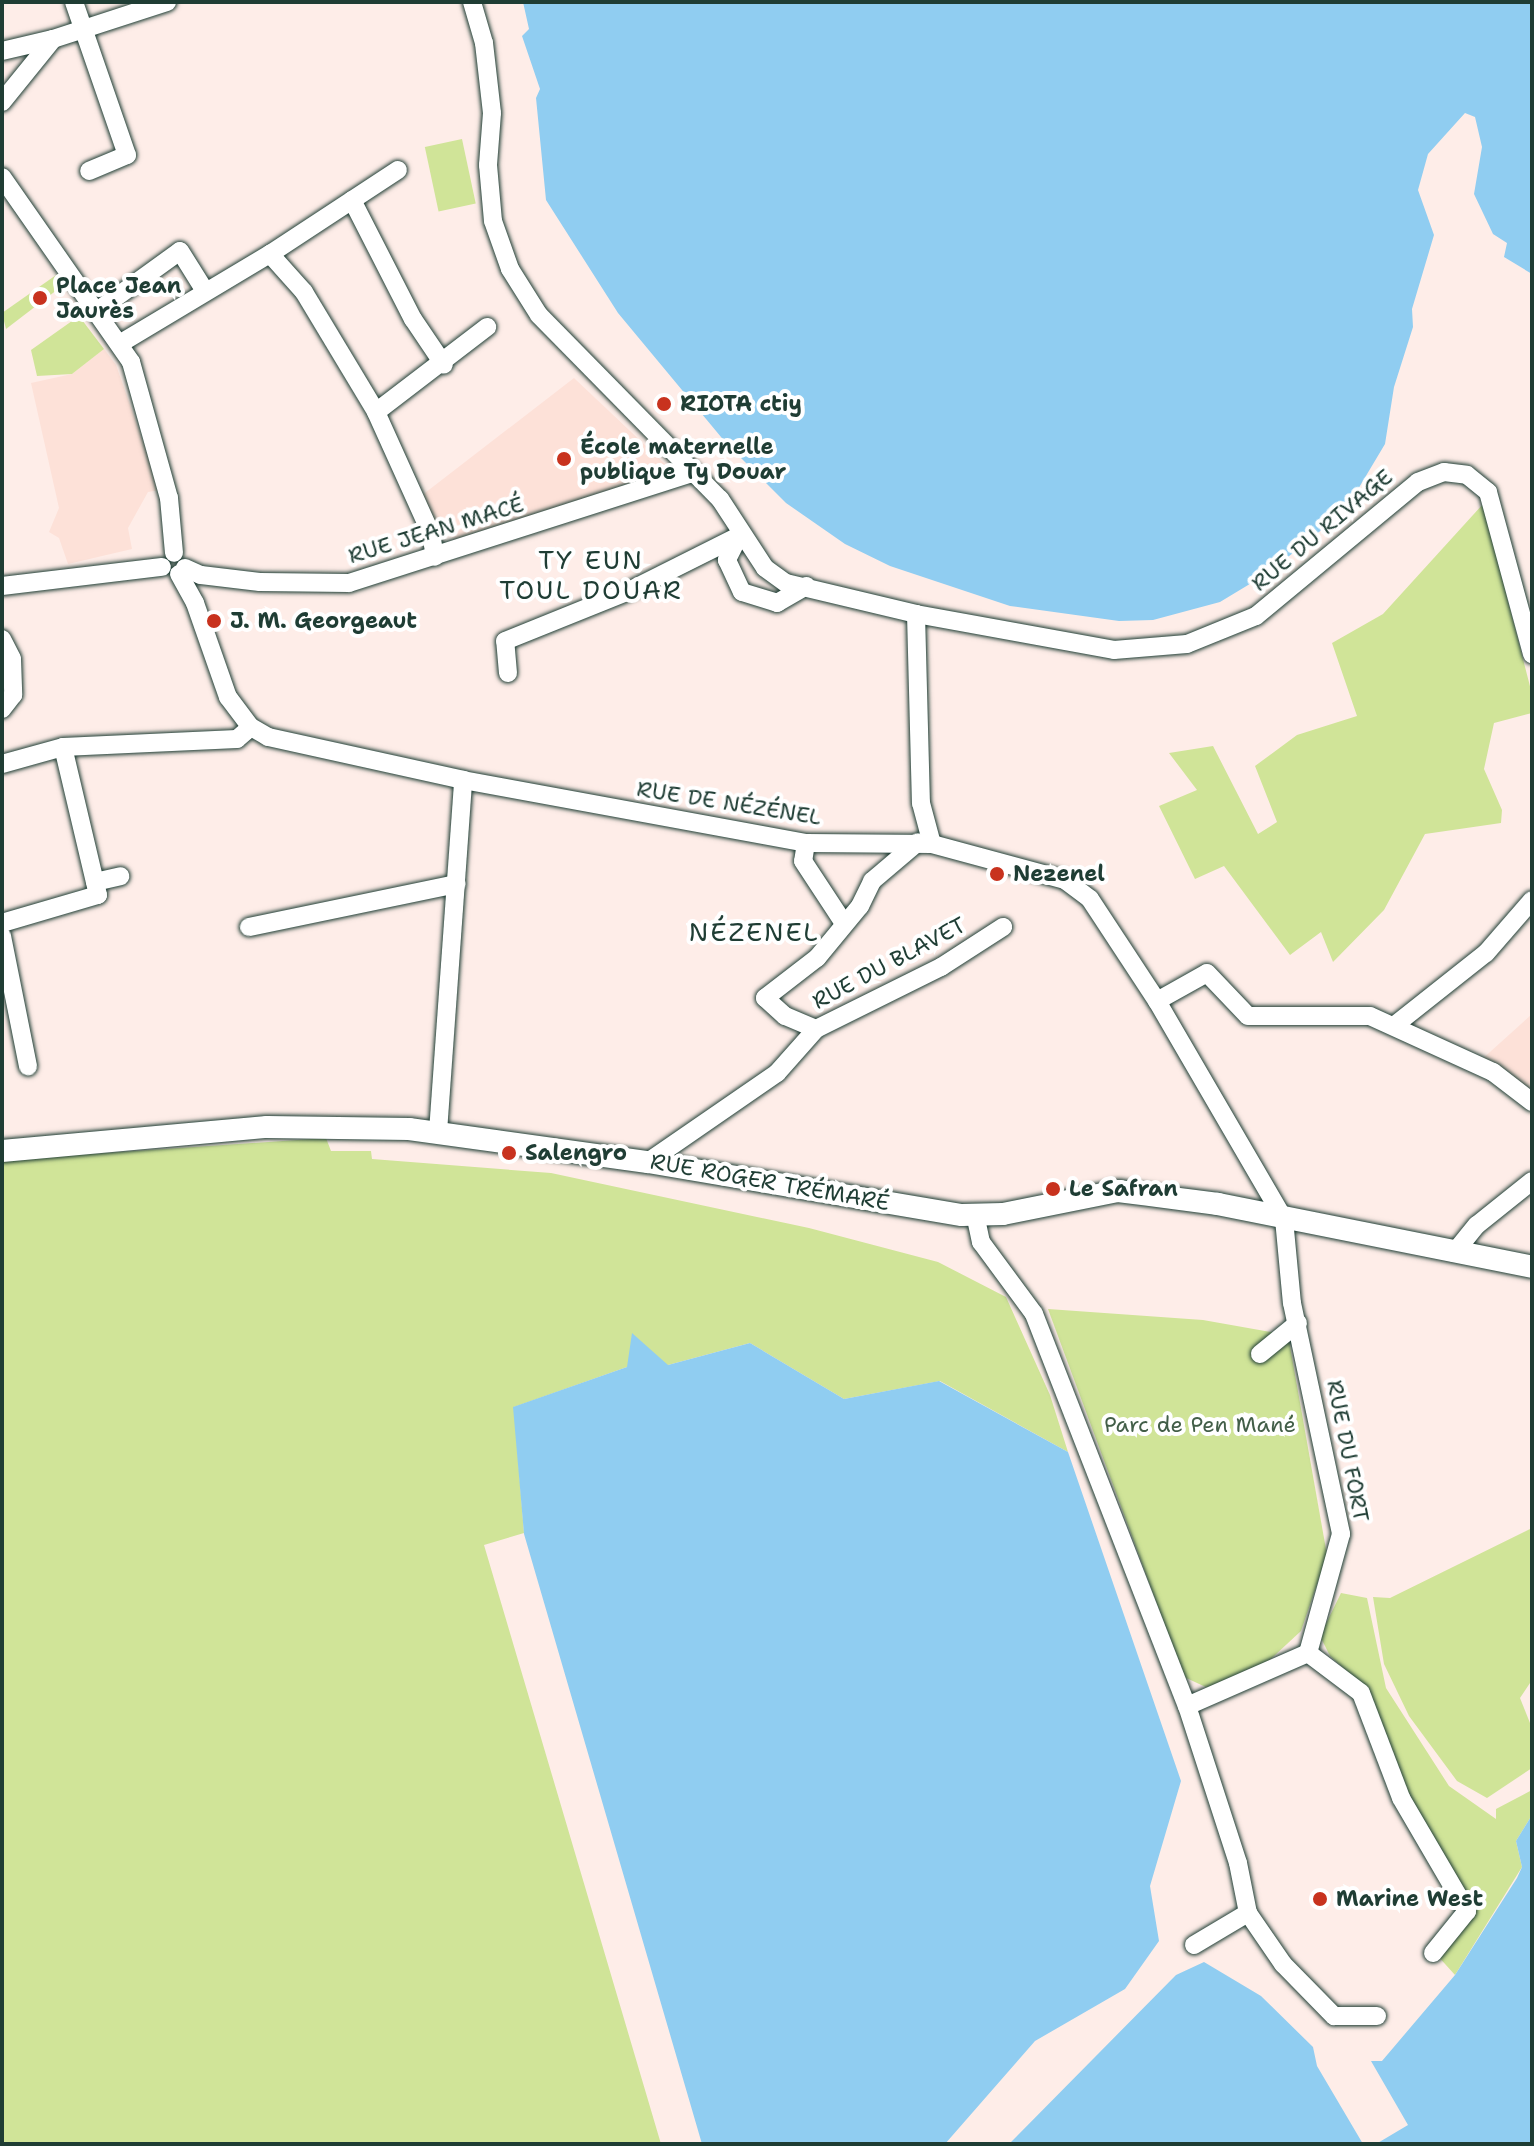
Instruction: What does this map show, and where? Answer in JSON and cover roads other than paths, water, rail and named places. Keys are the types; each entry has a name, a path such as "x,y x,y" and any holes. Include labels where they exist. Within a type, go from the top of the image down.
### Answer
{"street":[{"path":"74,2 127,155 89,171"},
{"path":"2,51 167,2"},
{"path":"473,3 484,43 492,113 489,193 510,269 539,315 720,499 739,536"},
{"path":"2,102 48,38"},
{"path":"121,343 270,254 398,170"},
{"path":"2,177 121,343 168,491 175,566 195,603 228,697 251,727 237,739 63,747 2,764"},
{"path":"352,200 413,319 444,365"},
{"path":"97,311 180,251 205,291"},
{"path":"270,254 304,292 376,412 431,534 435,557"},
{"path":"376,412 444,365 487,327"},
{"name":"RUE JEAN MACÉ","path":"175,566 201,575 260,582 349,583 694,472"},
{"name":"RUE DU RIVAGE","path":"739,536 765,568 786,583 916,614 1114,650 1187,644 1256,616 1418,482 1444,472 1467,475 1488,492 1532,654"},
{"path":"739,536 727,560 742,592 777,603 807,586"},
{"path":"508,673 505,641 629,591 739,536"},
{"path":"2,586 175,566"},
{"path":"816,1029 785,1016 765,998 817,958 843,922 860,906 872,881 925,843 921,803 916,614"},
{"path":"2,639 12,659 13,695 2,709"},
{"name":"RUE DE NÉZÉNEL","path":"251,727 268,737 315,750 463,780 806,843 925,843 1065,880 1090,899 1157,1001 1284,1219"},
{"path":"2,923 98,895 63,747"},
{"path":"438,1132 463,780"},
{"path":"806,843 803,861 843,922"},
{"path":"95,882 120,876"},
{"path":"249,927 457,884"},
{"path":"1395,1025 1486,953 1532,900"},
{"name":"RUE DU BLAVET","path":"648,1162 777,1073 816,1029 941,967 1003,927"},
{"path":"2,936 28,1066"},
{"path":"1157,1001 1207,973 1248,1016 1370,1016 1493,1072 1532,1102"},
{"name":"RUE ROGER TRÉMARÉ","path":"2,1151 267,1127 438,1132 975,1214 1118,1191 1284,1219 1532,1267"},
{"path":"1454,1253 1477,1225 1532,1181"},
{"path":"975,1214 981,1242 1034,1314 1187,1706 1238,1863 1248,1913 1283,1964 1334,2016 1377,2016"},
{"name":"RUE DU FORT","path":"1284,1219 1298,1323 1341,1534 1308,1653"},
{"path":"1260,1354 1298,1323"},
{"path":"1187,1706 1308,1653 1361,1693 1401,1798 1467,1911 1433,1953"},
{"path":"1194,1945 1248,1913"}],"water":[{"path":"523,2 1532,2 1532,274 1504,257 1507,243 1493,234 1474,194 1482,147 1475,117 1465,113 1428,154 1418,190 1434,235 1412,309 1413,327 1394,387 1385,444 1345,511 1268,573 1220,602 1153,620 1119,621 1010,606 890,566 845,544 786,503 726,443 618,313 546,200 536,98 540,89 522,36 529,29"},
{"path":"632,1333 668,1365 750,1343 844,1399 939,1381 1068,1452 1181,1781 1150,1886 1159,1941 1125,1989 1035,2041 945,2144 702,2144 524,1534 513,1407 627,1367"},
{"path":"1532,1815 1532,2144 1376,2144 1408,2125 1371,2061 1382,2061 1455,1975 1517,1878 1522,1867 1516,1841"},
{"path":"1204,1962 1261,1996 1313,2047 1317,2066 1363,2144 1009,2144 1176,1975"}],"place":[{"name":"Place Jean Jaurès","path":"40,298"},
{"name":"RIOTA ctiy","path":"664,404"},
{"name":"École maternelle publique Ty Douar","path":"564,459"},
{"name":"J. M. Georgeaut","path":"214,621"},
{"name":"Nezenel","path":"997,874"},
{"name":"Salengro","path":"509,1153"},
{"name":"Le Safran","path":"1053,1189"},
{"name":"Marine West","path":"1320,1899"}],"district":[{"name":"TY EUN TOUL DOUAR","path":"591,575"},
{"name":"NÉZENEL","path":"754,932"}],"park label":[{"name":"Parc de Pen Mané","path":"1200,1425"}]}
